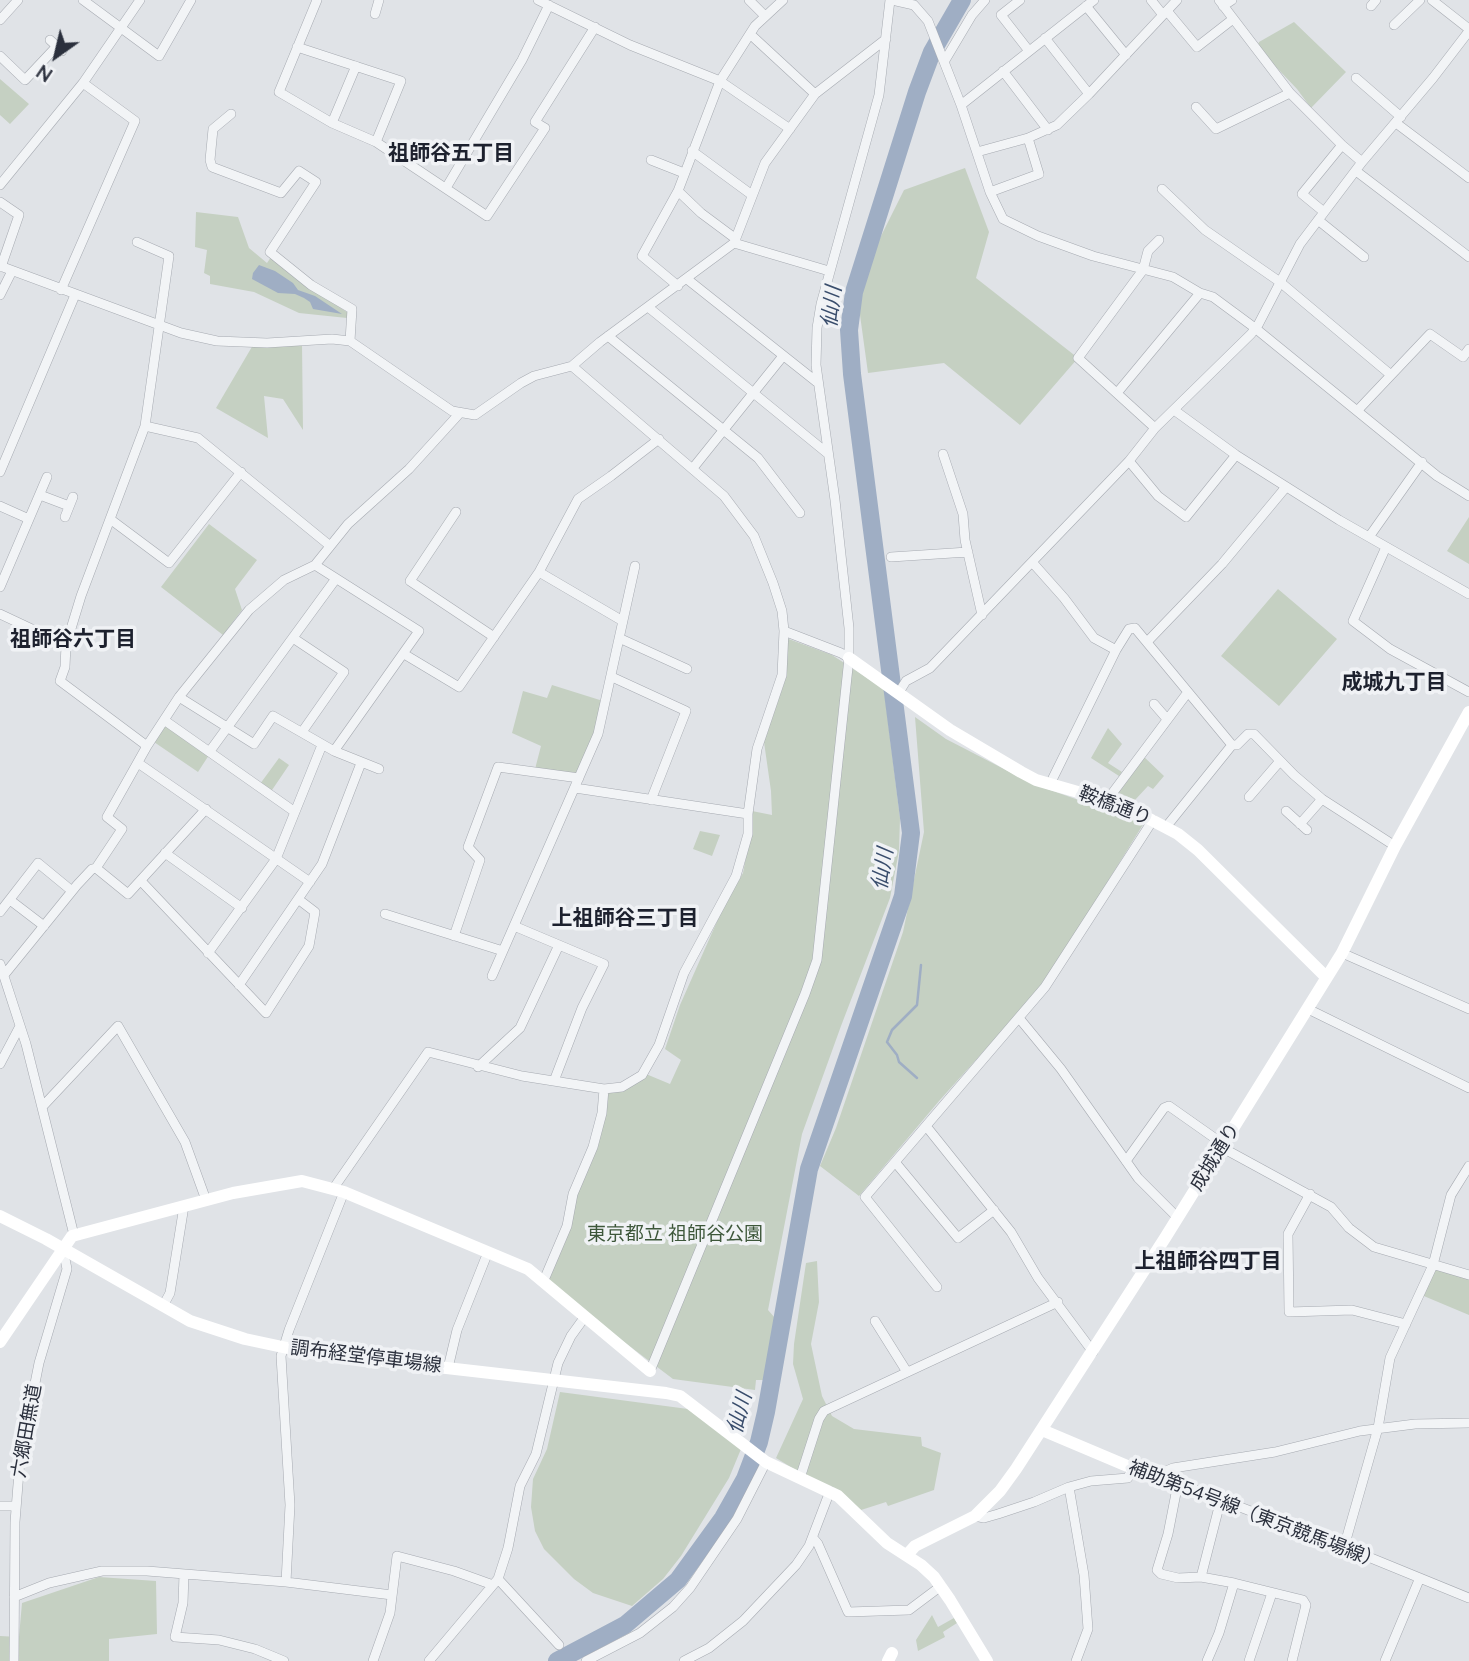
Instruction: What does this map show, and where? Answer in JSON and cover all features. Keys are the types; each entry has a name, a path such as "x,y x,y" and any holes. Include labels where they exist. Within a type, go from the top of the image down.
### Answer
{"street":[{"path":"0,20 18,0"},
{"path":"83,0 159,56 191,0"},
{"path":"0,185 83,83 140,0"},
{"path":"317,0 279,92 332,123 376,142 487,216 545,128 535,122 594,27"},
{"path":"375,14 379,0"},
{"path":"538,0 557,4 594,27 667,61 720,81 790,129"},
{"path":"749,0 765,16"},
{"path":"678,286 642,256 678,191 720,81 765,16 783,0"},
{"path":"0,1342 69,1238 74,1235 206,1200 293,1181 311,1182 338,1190 528,1269 650,1371 806,993 817,960 849,658 849,628 835,500 818,383 817,328 879,95 891,0 919,9 932,31 999,215 1009,224 1093,256 1173,277 1213,298 1255,328 1437,476 1469,496"},
{"path":"943,60 985,0"},
{"path":"1020,0 1001,15 1029,51"},
{"path":"1151,0 1197,47 1233,19"},
{"path":"977,152 1028,138 1057,125 1177,0"},
{"path":"1232,0 1221,3 1290,93 1362,162"},
{"path":"1394,25 1420,0"},
{"path":"907,680 930,668 964,634 1129,461 1155,428 1255,328 1300,244 1362,162 1469,30 1432,0"},
{"path":"961,105 1090,3 1126,55"},
{"path":"446,188 557,4"},
{"path":"751,34 814,94"},
{"path":"1045,38 1089,94"},
{"path":"0,202 19,215 0,266 181,333 217,341 350,341 443,405 459,414 475,415 534,376 572,366 735,241 765,163 814,94 886,39"},
{"path":"0,56 25,80 56,46"},
{"path":"297,47 401,81 376,142"},
{"path":"332,123 356,66"},
{"path":"1003,71 1048,130"},
{"path":"1356,78 1398,120 1469,178"},
{"path":"61,290 135,121 83,83"},
{"path":"1196,107 1216,129 1290,93"},
{"path":"232,114 213,130 210,160 212,167 281,194 299,171 316,182 270,252 311,285 352,309 350,341"},
{"path":"990,192 1039,174 1028,138"},
{"path":"1342,145 1302,194 1364,257"},
{"path":"692,150 752,195"},
{"path":"651,160 684,173"},
{"path":"1356,171 1469,257"},
{"path":"1162,189 1205,230 1280,282 1391,375"},
{"path":"678,191 735,241 830,271"},
{"path":"1155,428 1078,358 1143,270 1148,251 1159,240"},
{"path":"136,242 169,256 145,426 81,596 66,645 65,667 60,681 147,746"},
{"path":"0,295 12,271"},
{"path":"687,279 818,383"},
{"path":"1117,393 1200,293"},
{"path":"0,472 75,295"},
{"path":"648,307 827,453"},
{"path":"1357,411 1430,334 1463,357 1469,349"},
{"path":"608,336 758,458 800,513"},
{"path":"693,468 783,356"},
{"path":"286,1582 290,1505 281,1368 283,1347 338,1190 428,1052 478,1067 604,1089 622,1087 642,1075 659,1045 684,973 736,876 748,834 748,814 757,749 782,675 784,631 779,601 754,536 724,496 572,366"},
{"path":"1174,410 1236,456 1368,537 1469,594"},
{"path":"4,975 72,891 96,868 122,829 107,817 147,746 179,697 248,610 284,580 315,565 348,524 410,469 459,414"},
{"path":"145,426 198,438 329,545"},
{"path":"404,654 459,687 539,572 578,499 659,439"},
{"path":"943,454 963,514 968,552 982,615"},
{"path":"1129,461 1158,496 1186,517 1236,456"},
{"path":"1368,537 1422,462"},
{"path":"110,519 169,563 240,472"},
{"path":"0,587 47,477"},
{"path":"1147,642 1222,564 1286,487"},
{"path":"40,495 69,506"},
{"path":"65,517 73,497"},
{"path":"0,506 29,519"},
{"path":"456,512 411,581 494,637"},
{"path":"1385,547 1353,621 1390,649 1469,692"},
{"path":"891,557 968,552"},
{"path":"1032,562 1094,638 1116,650"},
{"path":"315,565 419,631 334,751"},
{"path":"492,976 598,734 635,566"},
{"path":"539,572 621,620"},
{"path":"210,751 335,580"},
{"path":"0,627 3,615 66,645"},
{"path":"1050,784 1129,629 1135,628 1233,745"},
{"path":"784,631 849,658"},
{"path":"293,638 344,672 302,732"},
{"path":"619,638 687,669"},
{"name":"鞍橋通り","path":"849,658 971,743 1021,772 1050,784 1108,799 1166,827 1198,850 1326,977"},
{"path":"612,677 686,711 651,800"},
{"path":"906,699 907,680"},
{"path":"906,699 907,680"},
{"path":"1108,799 1188,692"},
{"path":"179,697 254,744 273,716 322,745 379,769"},
{"path":"1154,704 1167,719"},
{"name":"成城通り","path":"907,1555 915,1546 975,1516 1000,1491 1042,1430 1342,953 1395,846 1469,712"},
{"path":"164,720 295,811"},
{"path":"1166,827 1233,745 1237,745 1248,734 1254,734 1322,799 1395,846"},
{"path":"208,953 276,859 322,745"},
{"path":"1249,797 1280,761"},
{"path":"239,985 322,864 361,762"},
{"path":"138,763 310,882"},
{"path":"454,936 480,860 468,848 498,767 579,778"},
{"path":"575,788 748,814"},
{"path":"1286,811 1304,827 1322,799"},
{"path":"96,868 128,894 206,809"},
{"path":"937,1287 865,1197 1045,987 1153,820"},
{"path":"165,853 242,908"},
{"path":"0,912 38,863 72,891"},
{"path":"141,881 267,1013 309,946 314,912 298,899"},
{"path":"9,900 44,926"},
{"path":"385,914 503,951"},
{"path":"514,926 604,964 582,1008 554,1081"},
{"path":"478,1067 520,1028 559,945"},
{"path":"1342,953 1469,1009"},
{"path":"0,964 20,1026 74,1235"},
{"path":"1308,1009 1469,1088"},
{"path":"1019,1018 1061,1069 1138,1178 1177,1217"},
{"path":"0,1063 20,1026"},
{"path":"42,1107 118,1026 185,1142 206,1200"},
{"path":"544,1280 567,1227 573,1194 593,1147 602,1113 604,1089"},
{"path":"1126,1161 1164,1108 1169,1106 1222,1146 1332,1207 1349,1228 1374,1247 1469,1275"},
{"path":"926,1126 1011,1232 1038,1278 1093,1352"},
{"path":"895,1162 958,1238 994,1210"},
{"path":"1344,1547 1378,1428 1390,1358 1433,1265 1451,1195 1469,1166"},
{"path":"1310,1194 1288,1234 1289,1312 1352,1310 1406,1324"},
{"path":"163,1306 170,1293 184,1206"},
{"name":"調布経堂停車場線","path":"0,1216 163,1306 214,1330 283,1347 680,1396 765,1461"},
{"name":"六郷田無道","path":"14,1661 16,1506 20,1459 33,1393 67,1269 62,1249"},
{"path":"448,1368 457,1330 488,1252"},
{"path":"800,1478 824,1411 1058,1302"},
{"path":"429,1661 495,1582 509,1548 520,1486 536,1454 558,1363 584,1318"},
{"path":"876,1321 907,1372"},
{"path":"1162,1477 1172,1468 1275,1452 1378,1428 1469,1423"},
{"name":"補助第54号線（東京競馬場線）","path":"1042,1430 1132,1468 1221,1499 1469,1598"},
{"path":"586,1661 640,1633 673,1607 690,1588 737,1519 765,1461 838,1496 887,1543 922,1565 941,1586 987,1661"},
{"path":"975,1516 984,1518 998,1514 1091,1481 1128,1478 1132,1468"},
{"path":"1178,1483 1168,1534 1157,1570 1161,1574 1178,1578 1201,1577 1303,1600 1306,1605 1292,1661"},
{"path":"1069,1487 1084,1576 1088,1629 1076,1661"},
{"path":"684,1661 709,1648 743,1621 796,1564 813,1538 830,1492"},
{"path":"1201,1577 1221,1499"},
{"path":"0,1506 16,1506"},
{"path":"813,1538 848,1612 909,1610 941,1586"},
{"path":"373,1661 385,1629 397,1556 495,1582 559,1645"},
{"path":"14,1597 49,1583 102,1571 147,1571 286,1582 392,1595"},
{"path":"184,1574 183,1603 174,1637 219,1640 255,1649 284,1661"},
{"path":"1385,1661 1419,1580"},
{"path":"1207,1661 1219,1633 1234,1583"},
{"path":"1249,1661 1272,1592"}],"green space":[{"path":"1294,22 1346,72 1311,108 1297,89 1257,47 1259,42"},
{"path":"0,79 29,104 10,124 0,115"},
{"path":"965,168 989,232 976,278 1078,358 1020,425 944,363 868,373 856,286 904,190"},
{"path":"196,212 238,217 249,248 267,263 271,257 299,280 347,312 347,318 299,313 254,292 210,284 210,276 204,273 207,250 195,247"},
{"path":"302,344 303,430 283,399 264,396 268,438 216,408 253,345"},
{"path":"1469,517 1469,564 1447,551"},
{"path":"209,524 257,560 235,589 242,610 223,635 161,587"},
{"path":"1278,589 1337,639 1279,706 1221,656"},
{"name":"東京都立 祖師谷公園","path":"786,638 832,655 884,689 900,818 899,851 890,898 802,1134 768,1310 775,1318 769,1380 756,1380 755,1390 673,1379 599,1323 550,1281 550,1274 606,1094 646,1074 670,1084 681,1060 665,1049 680,1005 723,908 743,873 752,811 772,815 764,742 787,674"},
{"path":"552,685 603,701 595,733 576,775 535,769 541,746 512,733 523,691 547,698"},
{"path":"915,717 946,739 1033,784 1144,823 1044,984 939,1101 859,1196 820,1166 836,1128 903,932 924,832"},
{"path":"165,726 209,755 198,772 154,742"},
{"path":"1108,728 1122,744 1108,763 1122,772 1119,776 1091,758"},
{"path":"1142,755 1164,776 1153,789 1148,786 1135,800 1115,791"},
{"path":"279,758 289,765 270,793 260,784"},
{"path":"700,831 720,835 712,856 693,849"},
{"path":"817,1261 819,1302 811,1344 822,1396 832,1416 854,1429 921,1437 922,1446 941,1453 934,1490 888,1506 886,1502 861,1510 776,1458 803,1399 793,1364 794,1344 806,1263"},
{"path":"1431,1266 1469,1276 1469,1315 1419,1294"},
{"path":"560,1392 688,1409 741,1449 729,1478 681,1556 663,1579 632,1606 593,1593 574,1579 544,1549 535,1531 531,1507 533,1479 547,1449"},
{"path":"99,1577 156,1581 157,1634 109,1639 109,1661 0,1661 0,1636 19,1637 22,1603"},
{"path":"932,1615 938,1627 954,1618 957,1623 943,1632 945,1637 918,1651 916,1640"}],"water":[{"path":"259,265 275,271 293,283 298,290 315,296 342,314 313,309 310,302 304,298 295,294 278,293 252,279"}],"waterway":[{"name":"仙川","path":"557,1661 625,1625 678,1580 723,1518 745,1479 759,1442 766,1412 809,1169 903,896 911,833 852,374 849,330 854,292 917,92 932,52 962,0"},
{"path":"917,1078 899,1062 887,1042 892,1030 917,1005 921,965"}],"district":[{"name":"祖師谷五丁目","path":"451,154"},
{"name":"祖師谷六丁目","path":"73,640"},
{"name":"成城九丁目","path":"1394,683"},
{"name":"上祖師谷三丁目","path":"625,919"},
{"name":"上祖師谷四丁目","path":"1208,1262"}]}
